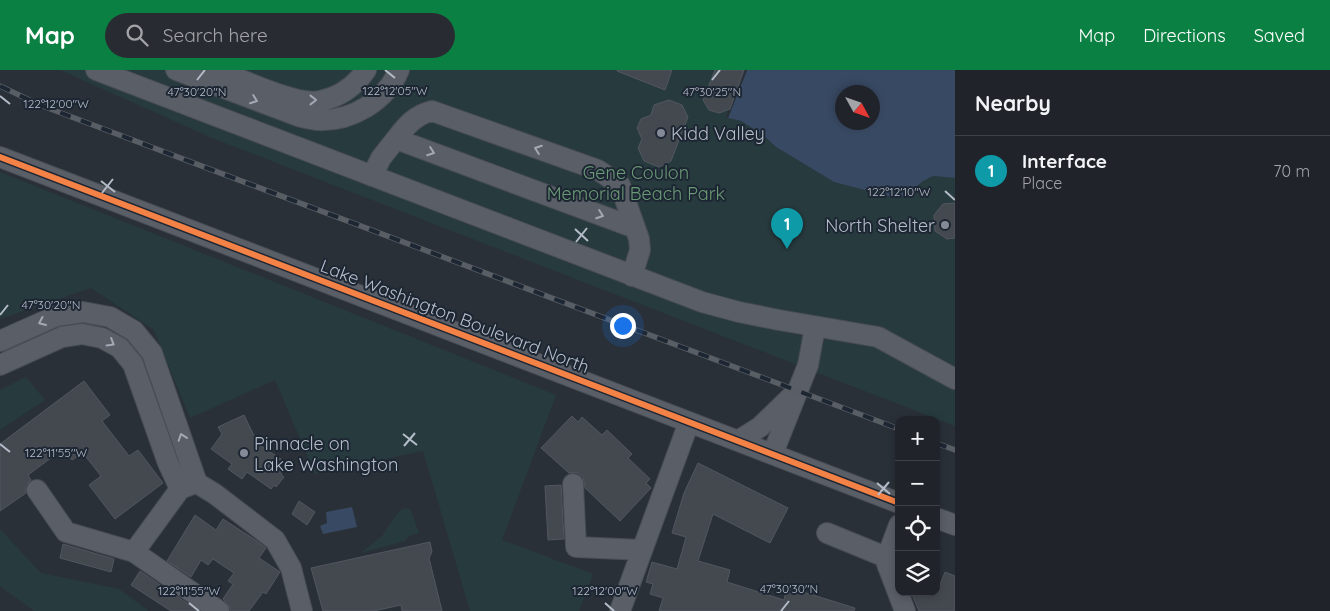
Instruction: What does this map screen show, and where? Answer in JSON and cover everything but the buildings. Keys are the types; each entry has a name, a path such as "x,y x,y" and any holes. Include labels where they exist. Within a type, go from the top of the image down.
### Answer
{"street":[{"path":"96,70 702,302 816,327 878,337 955,379"},
{"path":"176,70 298,116 318,120 343,117 366,107 386,91 399,70"},
{"path":"217,70 296,100 318,102 338,94 357,83 366,70"},
{"path":"372,176 381,158 412,121 423,113 432,110 598,170 620,185 639,239 640,250 632,276"},
{"path":"396,139 635,228"},
{"name":"Lake Washington Boulevard North","path":"0,157 895,501"},
{"path":"0,341 56,316 83,312 110,317 134,331 152,352 188,486"},
{"path":"773,453 808,365 816,327"},
{"path":"0,364 62,337 82,334 102,338 120,348 133,364 168,463 188,486 215,494 275,540 291,568 302,611"},
{"path":"739,440 771,418 798,390"},
{"path":"620,611 689,422"},
{"path":"573,484 576,547 642,550"},
{"path":"134,552 188,486"},
{"path":"37,490 66,532 134,552 219,611"},
{"path":"940,519 955,525"},
{"path":"827,533 888,558"},
{"path":"895,535 888,552 887,564 905,611"}],"green space":[{"name":"Gene Coulon Memorial Beach Park","path":"60,70 747,70 728,118 741,121 763,135 776,147 834,182 907,195 923,181 933,176 955,178 955,426 940,420 940,416 929,416 212,138"},
{"path":"0,172 556,395 502,540 593,574 579,611 470,611 423,451 315,474 275,380 190,418 154,330 91,288 0,319"},
{"path":"26,377 45,400 0,430 0,390"},
{"path":"405,508 411,510 419,533 409,536 405,541 361,553 382,536 399,511"},
{"path":"0,529 41,573 119,589 149,611 34,611 0,586"}],"water":[{"path":"747,70 955,70 955,178 933,176 923,181 907,195 896,198 834,182 776,147 763,135 741,121 728,118"},
{"path":"352,507 357,527 323,534 320,526 327,523 326,512"}],"pier":[{"path":"744,70 747,70 728,118 726,116"}],"railway":[{"path":"0,86 40,105 895,427"},
{"path":"940,444 955,450"}],"cycle path":[{"path":"0,157 895,501"}],"place":[{"name":"Kidd Valley","path":"661,133"},
{"name":"North Shelter","path":"945,225"},
{"name":"Interface","path":"787,249"},
{"name":"Pinnacle on Lake Washington","path":"244,453"}]}
